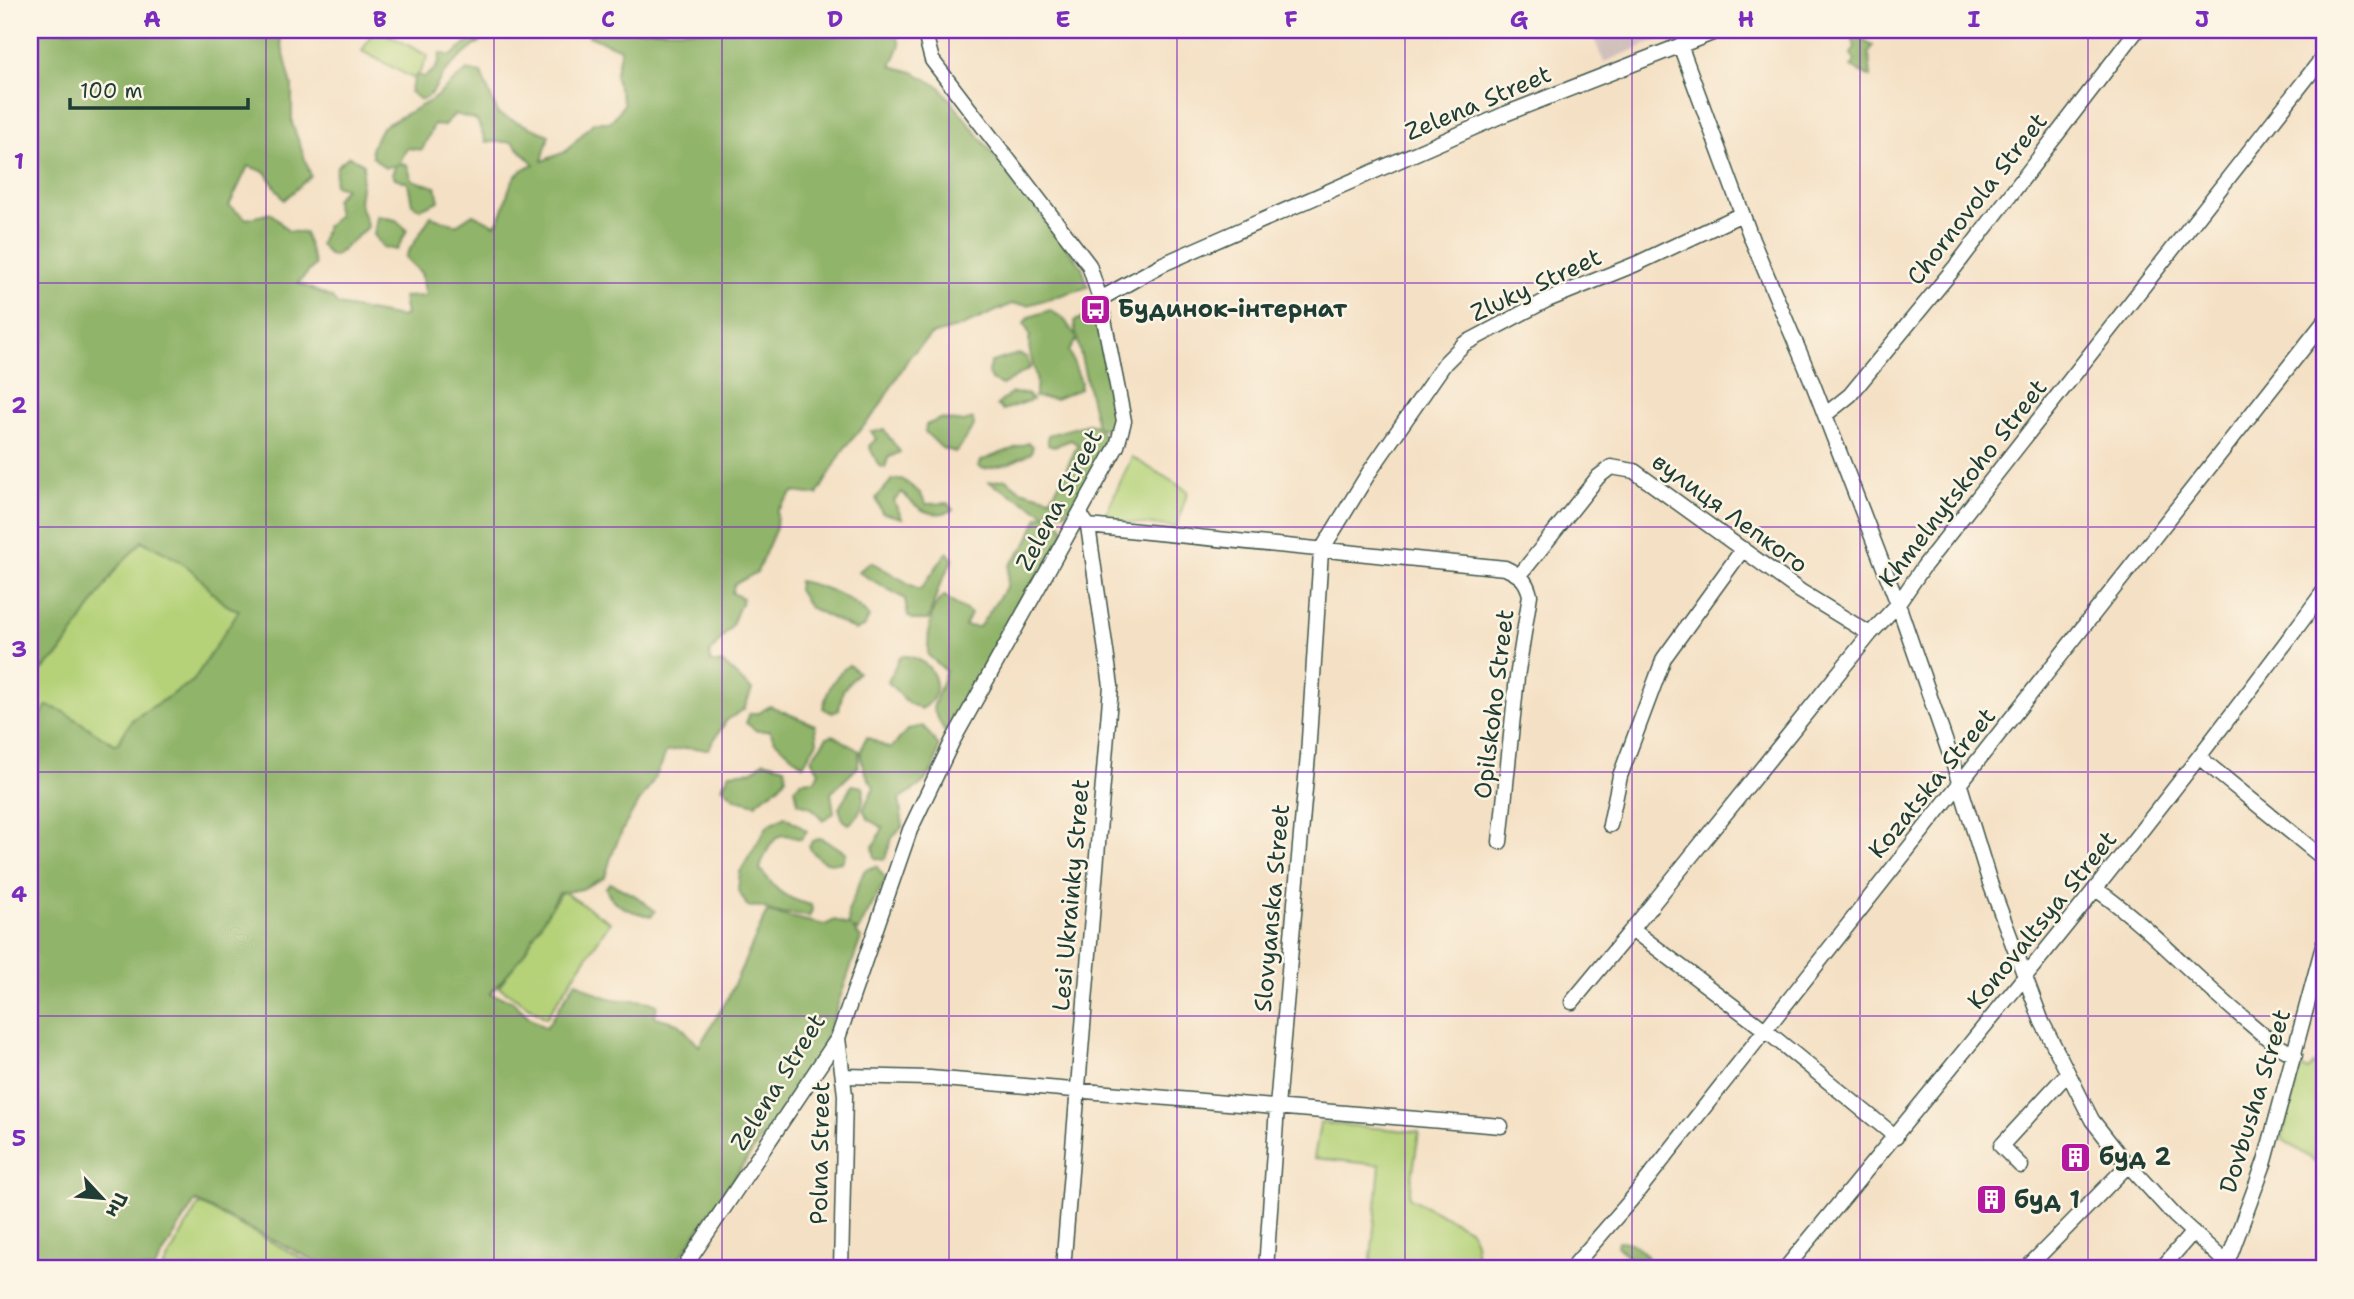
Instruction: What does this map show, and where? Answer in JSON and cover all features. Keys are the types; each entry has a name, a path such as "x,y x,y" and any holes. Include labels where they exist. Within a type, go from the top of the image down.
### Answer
{"street":[{"path":"924,30 932,60 1089,265 1100,299"},
{"name":"Zelena Street","path":"683,1269 838,1038 910,830 952,742 1084,520 1117,446 1124,421 1100,299 1163,264 1504,114 1720,30"},
{"name":"Chornovola Street","path":"1825,415 1850,395 1956,266 2137,30"},
{"path":"1680,45 1742,214 1825,415 1898,604 1990,883 2042,1022 2092,1119 2128,1165 2226,1266"},
{"name":"Khmelnytskoho Street","path":"1572,1002 1870,634 1898,604 1924,566 2324,57"},
{"name":"Zluky Street","path":"1321,551 1370,471 1445,363 1464,344 1547,300 1636,264 1742,214"},
{"name":"Kozatska Street","path":"1571,1269 1631,1200 1959,787 2129,566 2191,495 2324,322"},
{"name":"вулиця Лепкого","path":"1520,575 1590,486 1611,467 1634,471 1819,604 1870,634"},
{"path":"1084,520 1321,551 1505,568 1520,575"},
{"name":"Lesi Ukrainky Street","path":"1063,1269 1111,686 1084,520"},
{"path":"1610,825 1620,776 1664,657 1743,549"},
{"name":"Slovyanska Street","path":"1266,1269 1276,1107 1307,769 1321,551"},
{"name":"Opilskoho Street","path":"1500,842 1517,677 1530,595 1527,582 1520,575"},
{"name":"Konovaltsya Street","path":"1785,1269 2097,890 2200,758 2324,591"},
{"path":"2200,758 2324,859"},
{"path":"2097,890 2129,912 2225,1004 2281,1049 2295,1055"},
{"path":"1630,932 1638,934 1684,966 1896,1137"},
{"name":"Dovbusha Street","path":"2226,1266 2265,1161 2324,942"},
{"name":"Polna Street","path":"838,1038 845,1076 841,1269"},
{"path":"2021,1166 2001,1146 2068,1073"},
{"path":"845,1076 930,1078 1501,1126"},
{"path":"2026,1269 2128,1165"},
{"path":"2161,1269 2193,1232"}],"shaded area":[{"path":"1590,30 1683,30 1604,62"}],"green space":[{"path":"30,30 278,30 292,86 292,123 311,176 284,200 265,172 248,166 229,206 247,219 271,213 288,231 305,233 315,265 298,283 332,298 338,305 400,317 406,315 403,297 426,296 421,273 405,257 431,216 456,225 473,214 495,225 511,183 523,169 534,164 512,142 486,142 477,120 455,114 443,126 434,125 422,150 407,148 399,164 407,165 412,180 436,187 439,201 420,209 412,204 408,183 392,174 396,165 385,168 373,157 371,149 382,127 432,100 467,70 481,73 498,114 549,135 542,161 565,152 594,122 611,122 624,104 615,76 621,49 589,36 590,30 895,30 900,45 891,66 913,72 940,87 1082,267 1088,287 1028,305 1012,304 960,327 931,335 910,356 876,412 846,446 817,495 793,492 777,511 776,528 757,572 734,585 732,593 743,598 731,627 709,654 711,663 723,663 752,690 744,709 727,720 708,749 685,748 666,752 656,775 621,834 605,877 582,889 559,893 521,958 490,994 511,1000 530,1018 546,1028 576,981 605,997 657,1005 655,1017 678,1023 699,1046 727,1000 767,912 825,925 835,920 849,926 848,912 864,871 876,866 886,879 858,931 852,928 861,938 822,1049 672,1269 331,1269 195,1201 154,1269 30,1269 30,733 36,731 46,706 63,712 117,745 132,720 193,681 239,610 218,599 185,565 142,541 116,569 60,653 30,681"},
{"path":"374,30 380,30 428,56 416,80 362,51"},
{"path":"484,30 489,30 487,36 453,64 429,95 421,100 410,92 416,75 424,77 431,72 439,61 440,53 451,56"},
{"path":"1850,30 1856,30 1865,42 1873,46 1869,53 1871,77 1851,67 1855,61 1851,54 1855,47"},
{"path":"349,156 364,164 359,202 368,227 335,256 329,255 320,244 326,227 338,216 335,200 345,188 334,185 337,166"},
{"path":"377,216 396,220 407,230 397,250 383,247 374,235"},
{"path":"1050,310 1064,319 1076,337 1074,321 1089,316 1098,318 1119,423 1110,430 1098,427 1106,441 1088,482 1066,512 1048,514 1059,521 1065,531 1055,553 994,650 951,730 944,731 933,708 946,671 928,655 930,622 935,606 945,596 971,614 965,626 979,627 1007,586 1009,566 1027,543 1038,517 1046,514 989,482 1006,479 1020,490 1050,498 1078,445 1071,440 1053,447 1048,445 1048,435 1088,424 1097,426 1077,339 1069,351 1081,382 1080,389 1055,399 1034,397 1036,382 1030,335 1024,323 1029,317"},
{"path":"1018,354 1027,357 1030,368 1002,385 991,380 988,371 991,362"},
{"path":"1011,393 1027,394 1032,400 1003,410 997,405"},
{"path":"940,419 964,422 973,419 974,426 955,452 942,448 925,432 926,425"},
{"path":"884,430 900,452 888,458 885,468 879,466 869,446 876,439 871,431"},
{"path":"1028,443 1033,446 1031,453 1008,464 984,469 978,466 982,460"},
{"path":"1132,457 1188,491 1176,527 1115,521 1106,513"},
{"path":"902,479 920,493 926,504 948,503 953,510 937,514 924,511 902,492 894,501 902,518 882,513 876,498 892,480"},
{"path":"142,541 185,565 218,599 240,610 193,681 132,720 117,745 64,712 46,707 36,731 30,733 30,681 60,653 116,569"},
{"path":"947,552 953,559 939,587 928,620 914,620 908,616 905,599 858,572 871,562 920,590"},
{"path":"799,581 828,589 847,598 869,617 864,627 855,630 809,607 798,590"},
{"path":"902,656 913,657 922,662 934,676 935,694 921,709 908,703 888,682"},
{"path":"849,665 858,672 843,690 839,710 832,713 823,708 827,696 835,679"},
{"path":"770,706 815,725 817,742 803,765 774,740 770,731 757,731 746,723 750,713 759,713"},
{"path":"923,726 939,746 934,766 922,783 899,799 903,826 892,838 885,859 875,858 873,847 883,828 869,820 863,810 874,787 862,763 863,743 867,737 890,749 909,729"},
{"path":"833,735 859,751 858,767 831,793 834,813 823,820 811,807 798,803 795,788 801,781 815,780 819,771 811,759 827,737"},
{"path":"764,761 785,767 786,777 756,804 736,799 722,787 730,773 752,771"},
{"path":"852,785 863,787 863,797 859,813 849,824 843,820 839,808"},
{"path":"785,816 807,831 801,839 783,835 775,840 765,855 760,870 782,893 811,905 809,917 748,907 738,890 740,872 768,825"},
{"path":"820,838 846,852 842,862 831,863 816,856 809,847 812,841"},
{"path":"610,883 636,896 655,911 652,916 618,904 608,894 606,887"},
{"path":"562,891 610,922 546,1018 499,987"},
{"path":"2314,1064 2324,1070 2324,1167 2282,1139 2301,1067 2308,1070"},
{"path":"1320,1123 1419,1132 1409,1197 1469,1229 1475,1242 1478,1269 1370,1269 1380,1165 1314,1158"},
{"path":"202,1205 322,1269 162,1269 197,1207"},
{"path":"1618,1241 1630,1243 1640,1249 1648,1258 1652,1269 1640,1269 1617,1246"}],"place":[{"name":"Будинок-інтернат","path":"1095,309"},
{"name":"буд 2","path":"2076,1157"},
{"name":"буд 1","path":"1991,1200"}]}
